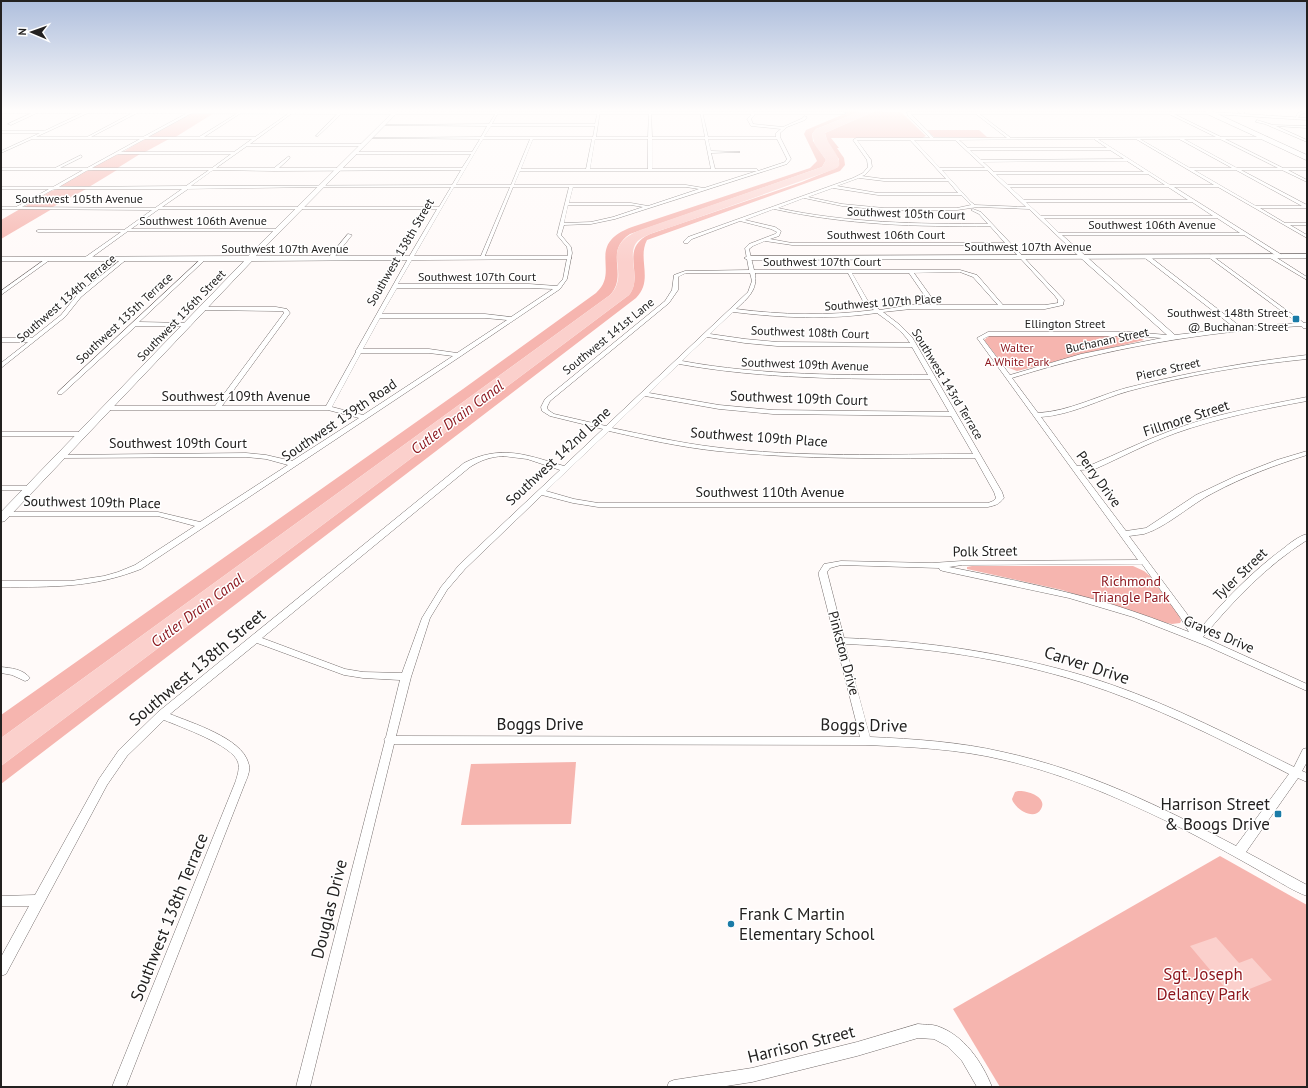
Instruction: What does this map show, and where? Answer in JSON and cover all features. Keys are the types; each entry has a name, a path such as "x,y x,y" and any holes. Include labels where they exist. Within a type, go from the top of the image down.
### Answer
{"street":[{"path":"55,170 70,162"},
{"path":"17,208 102,162"},
{"path":"86,259 225,162"},
{"path":"274,170 283,162"},
{"name":"Southwest 136th Street","path":"3,517 299,208 346,162"},
{"name":"Southwest 138th Street","path":"328,408 410,258 467,162"},
{"path":"482,258 522,162"},
{"path":"588,170 590,162"},
{"path":"650,162 650,169"},
{"path":"711,162 712,170"},
{"path":"562,224 596,222 630,213 787,162"},
{"path":"686,242 690,238 858,177 868,170 870,164 869,162"},
{"path":"931,162 1020,257"},
{"path":"980,162 1082,257 1174,337"},
{"path":"1132,162 1280,256"},
{"path":"1177,162 1307,237"},
{"path":"1222,162 1307,207"},
{"path":"1268,162 1307,181"},
{"path":"1,170 462,169"},
{"path":"519,170 650,169 762,171"},
{"path":"938,169 1149,173"},
{"path":"1190,169 1307,169"},
{"path":"858,177 880,180 949,180"},
{"path":"1,188 686,186 703,189"},
{"path":"832,186 878,194 961,194"},
{"path":"1007,186 1218,186"},
{"path":"569,258 569,247 559,235 571,187"},
{"path":"804,197 837,204 871,208 1030,208"},
{"path":"1022,201 1192,201"},
{"path":"566,204 629,204 648,207"},
{"path":"1256,207 1307,207"},
{"name":"Southwest 105th Avenue","path":"1,208 440,208"},
{"name":"Southwest 105th Court","path":"773,208 820,218 869,224 991,226"},
{"path":"1040,217 1217,216"},
{"path":"740,220 773,228 779,232 777,235 764,239 747,248 748,258"},
{"path":"1283,224 1307,224"},
{"name":"Southwest 106th Avenue","path":"38,231 278,230"},
{"name":"Southwest 106th Avenue","path":"1059,234 1245,234"},
{"path":"331,258 350,235"},
{"name":"Southwest 106th Court","path":"764,239 792,244 1008,244"},
{"path":"1209,256 1306,326"},
{"path":"1271,256 1307,279"},
{"name":"Southwest 107th Avenue","path":"748,258 1307,256"},
{"name":"Southwest 107th Place","path":"733,310 768,315 842,316 899,308 1058,306 1062,303 1060,298 1020,257"},
{"path":"1148,257 1240,329"},
{"name":"Southwest 107th Avenue","path":"1,259 569,258"},
{"name":"Southwest 139th Road","path":"1,584 74,584 100,581 138,567 460,355 558,288 565,279 569,258"},
{"name":"Southwest 142nd Lane","path":"389,740 406,677 426,618 444,589 462,567 707,335 752,290 754,282 748,258"},
{"path":"1,293 49,259"},
{"name":"Southwest 134th Terrace","path":"1,366 63,316 79,296 125,259"},
{"name":"Southwest 135th Terrace","path":"60,393 204,259"},
{"name":"Southwest 143rd Terrace","path":"849,271 864,300 906,333 998,492 999,501"},
{"path":"910,271 935,307"},
{"name":"Southwest 107th Court","path":"678,274 690,272 967,272 977,277 1002,307"},
{"name":"Southwest 141st Lane","path":"544,410 547,400 669,299 675,290 675,278 678,274"},
{"name":"Southwest 107th Court","path":"396,286 530,286 558,288"},
{"path":"203,309 276,309 286,311 287,315 218,408"},
{"path":"378,316 485,316 513,319"},
{"path":"134,324 188,325"},
{"name":"Buchanan Street","path":"1009,378 1084,355 1174,337 1240,329 1306,326"},
{"name":"Ellington Street","path":"980,336 988,334 1133,334 1174,337"},
{"name":"Southwest 108th Court","path":"707,335 777,344 913,344"},
{"name":"Perry Drive","path":"980,336 1009,378 1184,616 1197,638"},
{"path":"1,340 33,340"},
{"path":"358,351 429,351 460,355"},
{"name":"Pierce Street","path":"1037,416 1052,415 1120,392 1189,375 1238,366 1307,358"},
{"name":"Southwest 109th Avenue","path":"678,362 726,371 764,375 932,377"},
{"name":"Southwest 109th Court","path":"645,394 714,406 773,412 953,414"},
{"name":"Fillmore Street","path":"1075,468 1092,467 1153,440 1201,423 1260,408 1307,399"},
{"name":"Southwest 109th Avenue","path":"108,408 328,408 364,417"},
{"name":"Southwest 109th Place","path":"544,410 552,415 666,442 756,453 826,456 977,456"},
{"path":"1,434 81,434"},
{"path":"1123,534 1142,532 1153,527 1184,505 1212,490 1250,473 1307,453"},
{"name":"Southwest 138th Street","path":"1,970 110,772 132,743 162,715 467,465 480,457 490,454 509,454 566,469"},
{"name":"Southwest 109th Court","path":"60,456 246,455 266,457 294,464"},
{"name":"Southwest 109th Place","path":"1,488 30,488"},
{"name":"Southwest 110th Avenue","path":"540,492 577,502 598,505 983,505 994,504 999,501"},
{"name":"Southwest 109th Place","path":"3,517 158,514 202,525"},
{"name":"Tyler Street","path":"1197,638 1238,590 1287,548 1307,536"},
{"name":"Polk Street","path":"827,566 841,563 932,566 962,563 1144,562"},
{"name":"Pinkston Drive","path":"827,566 823,572 823,576 866,741"},
{"name":"Graves Drive","path":"932,566 1014,582 1070,595 1133,614 1197,638 1307,688"},
{"path":"255,639 344,672 374,676 406,677"},
{"name":"Carver Drive","path":"840,641 899,643 952,649 1010,658 1062,672 1164,709 1209,729 1307,778"},
{"path":"1,670 14,672 25,678"},
{"name":"Southwest 138th Terrace","path":"119,1087 244,770 242,758 236,750 225,742 162,715"},
{"name":"Boggs Drive","path":"389,740 866,741 922,744 976,751 1046,767 1092,782 1133,799 1239,852 1307,891"},
{"name":"Douglas Drive","path":"303,1087 389,740"},
{"path":"1239,852 1296,773 1307,752"},
{"path":"1,901 40,900"},
{"name":"Harrison Street","path":"674,1087 745,1076 780,1068 857,1049 913,1031 935,1032 948,1038 961,1048 985,1087"}],"green space":[{"path":"103,162 128,162 116,169 92,168"},
{"path":"816,162 825,162 822,167 630,234 622,241 618,248 617,279 615,287 610,295 1,738 1,715 463,389 596,293 603,285 606,267 606,250 610,242 618,234 632,227 810,168"},
{"path":"839,162 845,162 845,165 840,171 647,240 644,247 644,284 636,298 1,784 1,766 629,295 635,279 635,247 641,240 650,234 802,182 838,167"},
{"path":"117,170 89,187 59,186 85,171"},
{"path":"58,189 86,189 51,208 24,207 51,191"},
{"path":"20,209 52,209 1,239 1,220"},
{"name":"Walter A.White Park","path":"989,336 1136,336 1144,340 1017,371 1004,366 984,340"},
{"name":"Richmond Triangle Park","path":"1133,566 1144,571 1150,576 1179,615 1181,621 1180,623 1172,624 1162,622 1062,590 967,569 967,567"},
{"path":"576,762 571,824 461,825 471,764"},
{"path":"1018,791 1036,795 1042,801 1041,809 1038,813 1029,814 1020,810 1016,806 1012,799 1015,792"},
{"name":"Sgt. Joseph Delancy Park","path":"1220,856 1307,905 1307,1087 1000,1087 953,1009"}],"water":[{"name":"Cutler Drain Canal","path":"825,162 839,162 839,166 835,169 647,235 639,240 635,245 633,252 634,282 633,289 629,295 1,766 1,738 610,295 616,286 618,278 617,252 620,245 627,237 640,230 822,167"},
{"path":"1216,937 1239,963 1252,958 1272,980 1232,996 1190,946"}],"place":[{"name":"Southwest 148th Street @ Buchanan Street","path":"1296,319"},
{"name":"Harrison Street & Boogs Drive","path":"1278,814"},
{"name":"Frank C Martin Elementary School","path":"731,924"}]}
